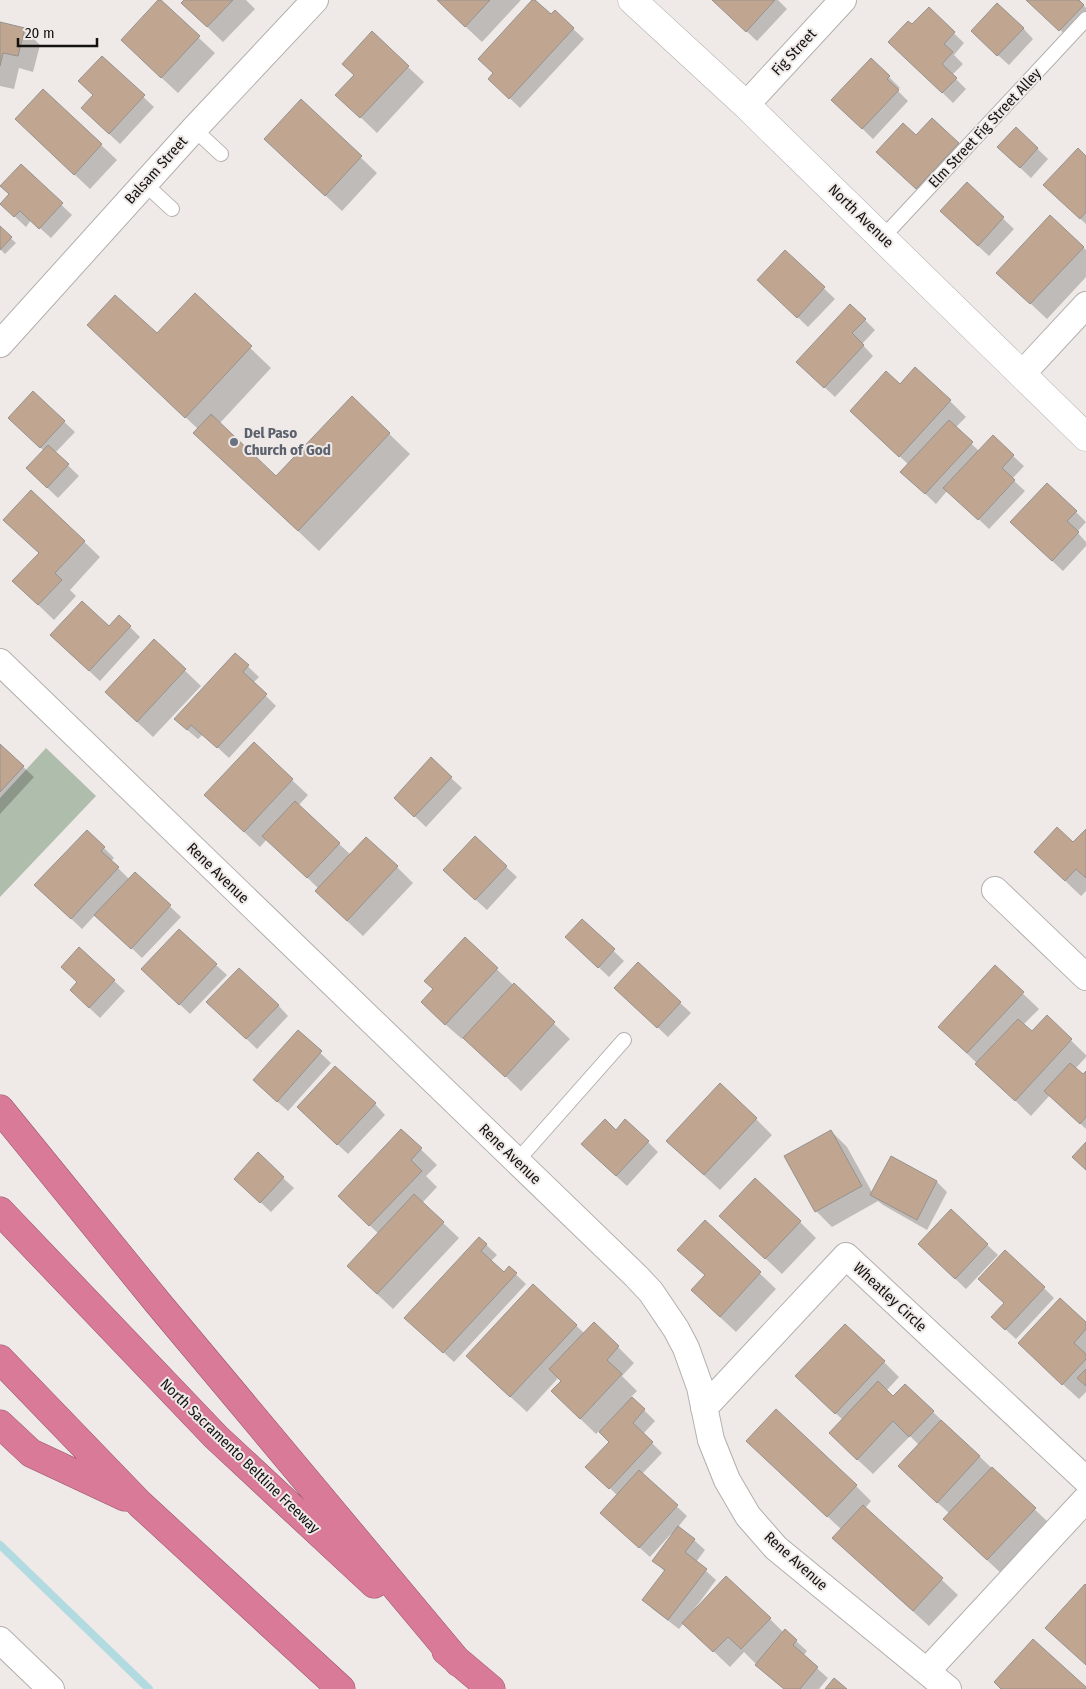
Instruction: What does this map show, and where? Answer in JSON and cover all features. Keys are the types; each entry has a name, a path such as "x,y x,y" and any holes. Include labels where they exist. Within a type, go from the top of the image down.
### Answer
{"highway":[{"path":"0,1109 158,1303 459,1663"},
{"name":"North Sacramento Beltline Freeway","path":"0,1211 216,1437 459,1663 491,1689"},
{"path":"0,1358 140,1504 341,1689"},
{"path":"0,1424 31,1453 140,1504"}],"street":[{"name":"Balsam Street","path":"0,344 144,183 315,0"},
{"name":"North Avenue","path":"632,0 746,104 1086,437"},
{"name":"Fig Street","path":"746,104 843,0"},
{"path":"1022,374 1086,305"},
{"name":"Rene Avenue","path":"0,662 651,1292 676,1328 686,1348 700,1387 711,1440 727,1480 748,1516 776,1548 948,1689"},
{"path":"995,890 1086,977"},
{"name":"Wheatley Circle","path":"704,1408 846,1256 1086,1480"},
{"path":"927,1671 1086,1498"},
{"path":"0,1640 51,1689"}],"lane":[{"name":"Elm Street Fig Street Alley","path":"883,237 1086,19"},
{"path":"194,129 221,154"},
{"path":"144,183 172,209"},
{"path":"517,1161 624,1040"}],"green space":[{"path":"46,748 96,796 0,897 0,798"}],"building":[{"path":"158,0 161,0 200,36 161,78 121,40"},
{"path":"184,0 233,0 207,27 181,3"},
{"path":"437,0 490,0 465,27"},
{"path":"532,0 535,0 551,14 555,10 574,28 509,99 488,79 493,73 478,59"},
{"path":"712,0 775,0 746,32"},
{"path":"1026,0 1079,0 1084,5 1059,31"},
{"path":"997,3 1024,28 997,56 971,31"},
{"path":"929,7 955,32 944,44 953,52 942,64 957,78 942,93 888,42 908,21 912,24"},
{"path":"0,22 25,28 18,56 3,53 0,66"},
{"path":"372,31 409,66 360,118 335,95 354,75 342,64"},
{"path":"102,56 145,95 109,134 81,108 93,95 78,81"},
{"path":"871,58 890,76 887,79 899,90 862,129 831,100"},
{"path":"43,89 102,144 74,175 15,119"},
{"path":"301,99 362,156 325,196 264,139"},
{"path":"932,118 959,143 916,189 876,152 903,123 916,135"},
{"path":"1016,127 1038,148 1020,168 997,147"},
{"path":"1078,148 1086,156 1086,212 1080,219 1043,185"},
{"path":"21,164 63,203 39,229 20,211 14,217 0,204 9,194 0,186"},
{"path":"967,182 1004,217 978,246 940,211"},
{"path":"1050,215 1084,247 1030,304 996,273"},
{"path":"0,226 12,237 0,250"},
{"path":"785,250 825,287 797,318 757,280"},
{"path":"195,293 252,346 185,418 87,325 115,295 157,333"},
{"path":"850,304 866,319 852,333 864,345 824,388 796,362"},
{"path":"915,367 951,400 899,457 850,411 886,371 900,384"},
{"path":"33,391 65,421 40,448 8,418"},
{"path":"352,396 390,433 298,531 193,433 211,414 276,476"},
{"path":"949,420 973,442 925,494 900,472"},
{"path":"993,435 1014,455 1002,468 1015,480 978,520 943,488"},
{"path":"48,445 69,464 47,488 26,468"},
{"path":"1047,483 1077,511 1067,521 1079,532 1052,561 1010,522"},
{"path":"31,490 85,541 55,573 62,580 38,605 12,581 39,553 3,520"},
{"path":"82,601 109,626 119,615 131,626 89,671 50,635"},
{"path":"154,639 186,669 137,722 105,692"},
{"path":"235,653 249,665 243,672 267,694 217,748 191,725 187,730 174,719"},
{"path":"254,742 293,779 244,832 204,795"},
{"path":"0,744 24,766 0,792"},
{"path":"431,757 452,777 414,817 394,798"},
{"path":"295,801 340,843 307,878 262,836"},
{"path":"1057,827 1073,842 1086,829 1086,878 1076,869 1065,881 1034,852"},
{"path":"87,830 105,847 101,851 119,867 71,919 34,885"},
{"path":"475,836 507,866 475,900 443,870"},
{"path":"366,837 398,866 347,921 315,891"},
{"path":"135,872 171,905 131,949 94,915"},
{"path":"582,919 615,949 598,968 565,937"},
{"path":"179,929 217,964 179,1005 141,969"},
{"path":"465,937 498,968 445,1025 421,1002 433,989 424,981"},
{"path":"79,947 115,980 89,1008 70,990 77,982 61,967"},
{"path":"638,962 681,1002 657,1028 614,988"},
{"path":"995,965 1024,992 967,1053 938,1027"},
{"path":"239,968 279,1005 246,1039 206,1002"},
{"path":"514,983 555,1022 505,1077 463,1038"},
{"path":"1047,1015 1072,1039 1015,1101 975,1064 1018,1019 1032,1031"},
{"path":"298,1030 322,1051 277,1102 253,1080"},
{"path":"1070,1063 1083,1074 1086,1071 1086,1117 1080,1124 1044,1091"},
{"path":"335,1066 376,1103 337,1145 297,1107"},
{"path":"720,1083 757,1118 704,1175 666,1141"},
{"path":"605,1119 616,1130 625,1119 649,1141 616,1176 581,1144"},
{"path":"401,1129 422,1148 411,1160 422,1171 369,1226 338,1196"},
{"path":"831,1130 862,1186 815,1212 784,1156"},
{"path":"1086,1142 1086,1170 1072,1157"},
{"path":"258,1152 284,1177 260,1203 234,1179"},
{"path":"891,1156 937,1181 917,1220 870,1195"},
{"path":"755,1178 801,1221 765,1259 719,1216"},
{"path":"414,1194 444,1222 377,1294 347,1266"},
{"path":"951,1209 988,1244 955,1279 918,1244"},
{"path":"705,1220 761,1272 720,1317 691,1290 705,1275 677,1250"},
{"path":"479,1237 487,1244 481,1251 504,1272 509,1266 517,1273 443,1353 404,1318"},
{"path":"1005,1250 1045,1287 1005,1330 991,1317 1004,1303 978,1279"},
{"path":"533,1284 577,1325 510,1397 466,1356"},
{"path":"1060,1298 1086,1322 1086,1329 1074,1343 1086,1354 1086,1359 1062,1385 1018,1343"},
{"path":"594,1322 619,1346 607,1360 622,1374 580,1419 551,1391 561,1381 549,1369"},
{"path":"845,1324 885,1361 835,1414 795,1376"},
{"path":"1086,1369 1086,1386 1077,1378"},
{"path":"878,1381 893,1396 905,1384 934,1411 909,1437 893,1421 857,1460 829,1433"},
{"path":"632,1397 645,1409 633,1423 653,1442 609,1489 585,1467 609,1442 599,1432"},
{"path":"776,1409 857,1485 827,1517 746,1441"},
{"path":"941,1420 980,1456 937,1503 898,1466"},
{"path":"992,1467 1036,1508 987,1560 943,1519"},
{"path":"639,1470 678,1505 639,1548 600,1513"},
{"path":"863,1505 943,1578 913,1611 832,1538"},
{"path":"678,1526 695,1539 685,1552 707,1569 668,1620 642,1600 665,1570 652,1561"},
{"path":"726,1576 771,1618 741,1649 728,1637 713,1652 682,1623"},
{"path":"1086,1585 1086,1665 1045,1628"},
{"path":"785,1629 797,1640 793,1645 818,1667 800,1689 784,1689 755,1665"},
{"path":"1033,1639 1086,1689 1001,1689 994,1682"},
{"path":"834,1678 847,1689 825,1689"}],"waterway":[{"path":"0,1545 149,1689"}],"place":[{"name":"Del Paso Church of God","path":"234,442"}]}
